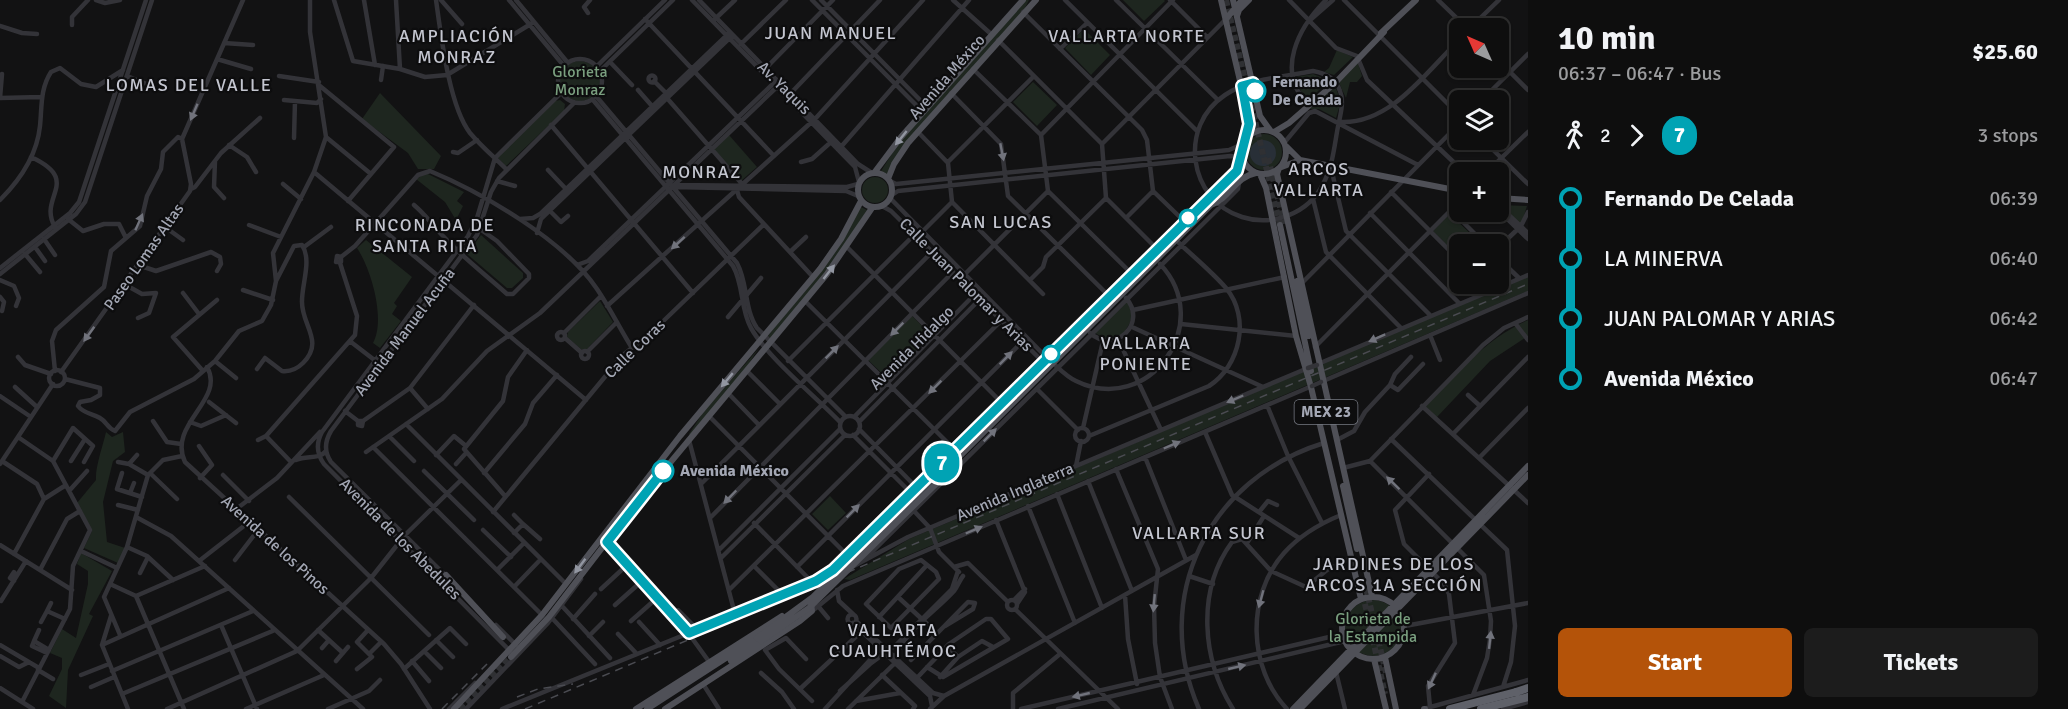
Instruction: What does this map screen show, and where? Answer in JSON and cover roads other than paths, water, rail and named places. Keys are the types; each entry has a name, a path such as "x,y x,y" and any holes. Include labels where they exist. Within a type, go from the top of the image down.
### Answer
{"highway":[{"path":"1449,706 1528,688"},
{"path":"1481,709 1528,696"}],"main road":[{"name":"Avenida México","path":"873,173 925,110 1023,0"},
{"path":"1023,12 1030,0"},
{"name":"Avenida México","path":"889,180 900,153 998,40 1036,0"},
{"path":"1223,0 1227,8 1235,8 1238,11 1249,0"},
{"path":"1215,202 1237,171 1242,158 1249,119 1223,0"},
{"path":"1226,19 1242,0"},
{"path":"1244,142 1257,131 1272,132 1309,105 1416,0"},
{"path":"1235,8 1260,116 1272,132 1300,160"},
{"path":"1284,143 1285,156 1279,168 1277,181 1283,222 1301,284 1372,596"},
{"path":"1242,158 1247,167 1258,173 1274,220 1290,310 1312,386 1361,599"},
{"path":"664,709 686,695 813,597 950,466 1048,362 1158,263 1160,251 1179,242 1187,224 1240,178 1258,173 1270,173 1300,160 1449,188"},
{"path":"859,199 872,208 882,206 891,196 889,180 873,173 859,183 859,199 841,239 791,303 765,341 747,371 666,468 607,542 584,575 512,661 508,659 702,409 765,341 805,301 847,247 872,208"},
{"path":"1509,199 1528,200"},
{"name":"MEX 23","path":"1283,222 1364,588"},
{"name":"MEX 23","path":"1283,222 1306,347 1341,487"},
{"path":"1301,284 1310,339"},
{"path":"1290,310 1306,347"},
{"path":"1085,320 1100,315"},
{"path":"689,440 687,433 702,415 702,409"},
{"path":"666,468 670,457 683,441 680,436"},
{"path":"1293,709 1456,545 1511,488 1528,466"},
{"path":"1511,488 1528,475"},
{"path":"1341,487 1351,502"},
{"path":"1339,507 1341,487"},
{"path":"446,575 503,637"},
{"path":"1372,596 1386,599 1396,606 1405,626 1398,647 1385,657 1374,659 1353,651 1342,634 1345,613 1361,599 1372,596"},
{"path":"636,709 803,601 810,602 813,608 811,612 701,683 655,709"},
{"path":"454,709 542,615"},
{"path":"645,708 705,674 759,639"},
{"path":"1300,709 1353,651"},
{"path":"1385,657 1396,709"},
{"path":"1374,659 1386,709"},
{"path":"667,693 698,674 705,674"}],"street":[{"path":"72,25 72,16 88,0"},
{"path":"96,0 105,3 120,0"},
{"path":"140,28 146,0"},
{"path":"0,268 81,208 140,28 152,0"},
{"path":"44,499 37,484 1,463 52,384 50,381 53,372 52,341 56,330 103,288 111,251 142,222 147,196 161,169 164,150 178,137 182,139 243,0"},
{"path":"18,357 25,365 61,372 65,379 100,388 100,395 80,402 78,406 82,411 101,418 109,428 115,431 130,412 189,382 215,361 239,331 262,321 273,300 276,281 273,253 314,172 326,137 310,32 310,0"},
{"path":"334,0 353,61 431,77 447,75 532,23"},
{"path":"364,0 375,65"},
{"path":"396,0 400,69"},
{"path":"509,0 532,23"},
{"path":"516,0 566,64"},
{"path":"588,13 584,7 590,0"},
{"path":"599,69 609,62 665,0"},
{"path":"599,69 647,21 673,0"},
{"path":"692,0 715,20"},
{"path":"537,232 539,222 666,95 730,35 699,0"},
{"path":"715,20 735,0"},
{"path":"741,44 786,0"},
{"path":"812,0 851,30 875,53 925,110"},
{"path":"821,0 825,9 847,35 895,85 925,110"},
{"path":"765,69 833,0"},
{"path":"790,94 880,0"},
{"path":"607,306 813,121 923,0"},
{"path":"953,0 991,34"},
{"path":"840,148 969,0"},
{"path":"1065,0 1197,131"},
{"path":"1116,0 1218,100"},
{"path":"1041,135 1172,0 1207,38"},
{"path":"1288,0 1336,48 1358,58 1365,77 1454,162"},
{"path":"1309,105 1298,92 1293,75 1295,45 1309,17 1326,0"},
{"path":"1309,21 1333,0"},
{"path":"1344,0 1449,105"},
{"path":"1438,0 1457,18"},
{"path":"1479,18 1499,0"},
{"path":"439,1 462,24"},
{"path":"439,1 447,75 464,122 477,140 506,169"},
{"path":"749,519 814,581 833,570 1002,403 1048,362 1109,296 1187,224 1153,191 1144,133 1023,12"},
{"path":"1102,144 1226,19"},
{"path":"647,21 774,156"},
{"path":"1060,49 1087,23"},
{"path":"0,26 22,33 37,34"},
{"name":"Av. Yaquis","path":"730,35 790,94 831,142 873,173"},
{"name":"Av. Yaquis","path":"730,35 840,148 858,171 859,183"},
{"path":"998,40 1102,144 1106,198 1160,251"},
{"path":"224,43 252,45"},
{"path":"1339,122 1372,119 1393,105 1449,50"},
{"path":"1492,90 1528,54"},
{"path":"217,59 252,69"},
{"path":"583,59 599,69 602,86 595,98 574,103 561,93 558,81 566,64 583,59"},
{"path":"609,62 632,85"},
{"path":"381,80 383,66"},
{"path":"0,200 18,179 31,157 40,127 41,97 49,74 57,68 90,87 100,85 126,72"},
{"path":"973,69 1041,135 1048,191 1132,274"},
{"path":"1313,71 1323,74 1333,82 1342,96 1339,122 1324,184 1313,199 1283,222 1246,219 1215,202 1199,177 1195,159 1197,131 1209,110 1218,100 1242,86 1293,75 1313,71"},
{"path":"126,72 154,87"},
{"path":"1510,72 1528,90"},
{"path":"2,74 0,98 41,97"},
{"path":"279,76 319,84 394,147 348,201"},
{"path":"948,162 1034,76"},
{"path":"654,81 743,185"},
{"path":"366,452 450,392 487,351 530,322 777,83"},
{"path":"638,90 652,106"},
{"name":"Avenida Manuel Acuña","path":"326,442 343,410 441,278 474,225 495,158 561,93"},
{"path":"951,93 1001,144 1008,196 1109,296"},
{"path":"626,135 652,106 666,95"},
{"path":"595,98 730,258 753,322 765,341 784,365 840,422 840,429 845,435"},
{"path":"284,100 317,103 321,99"},
{"path":"294,138 295,101"},
{"name":"Avenida Manuel Acuña","path":"441,278 463,255 480,229 497,181 506,169 574,103"},
{"path":"1284,143 1312,111 1339,122 1418,165"},
{"path":"190,189 195,187 229,145 260,118"},
{"path":"551,125 693,293"},
{"path":"918,132 948,162 952,202 1043,294"},
{"path":"1498,162 1528,132"},
{"path":"1301,284 1449,134"},
{"path":"326,137 371,174"},
{"name":"Paseo Lomas Altas","path":"61,372 190,189 182,139"},
{"path":"453,152 458,153 477,140"},
{"path":"801,162 812,159 831,142"},
{"path":"1045,171 1103,162 1228,150 1244,142"},
{"path":"229,145 247,157 256,172"},
{"path":"1494,150 1528,184"},
{"path":"31,157 50,167 56,177 51,215 55,228"},
{"path":"889,180 896,184 950,181 1195,159 1242,158"},
{"path":"215,161 214,187 224,198"},
{"path":"1330,165 1344,228 1430,315"},
{"path":"548,170 566,189"},
{"path":"520,219 536,216 590,170"},
{"path":"258,440 266,436 351,342 357,328 357,316 340,260 423,171 434,172 489,200 520,219 577,265 601,296 632,348"},
{"path":"314,172 586,400"},
{"path":"497,181 515,186"},
{"path":"891,196 898,191 950,181"},
{"path":"669,186 847,187 859,183"},
{"path":"283,184 300,199"},
{"path":"669,186 682,189 846,191 859,199"},
{"path":"737,190 739,197 813,277"},
{"path":"960,279 1048,191"},
{"path":"1126,218 1153,191"},
{"path":"1391,192 1449,250"},
{"name":"Calle Juan Palomar y Arias","path":"891,196 922,232 964,274 977,292"},
{"path":"1030,280 1058,246 1106,198"},
{"path":"1313,199 1328,255 1401,328"},
{"path":"784,365 915,234 922,232 952,202"},
{"path":"709,416 848,556 860,558 874,550 1059,369 1127,299 1215,202"},
{"path":"414,205 463,255 507,294 513,294 528,278 528,273 501,244 480,229"},
{"name":"Calle Juan Palomar y Arias","path":"882,206 891,211 960,279 1006,316 1048,362"},
{"path":"550,211 561,222 568,216"},
{"path":"1315,347 1449,212"},
{"path":"1509,237 1519,227 1528,212"},
{"path":"1370,213 1459,303"},
{"path":"1509,217 1528,239"},
{"path":"67,218 83,231 104,224 119,224 126,238"},
{"path":"577,265 588,261 633,221"},
{"path":"1463,222 1475,234"},
{"name":"Calle Coras","path":"493,512 632,348 764,224"},
{"path":"249,225 281,237"},
{"path":"165,227 183,240"},
{"path":"304,248 331,227"},
{"path":"1519,227 1528,233"},
{"path":"0,274 55,228"},
{"path":"790,252 806,237"},
{"path":"44,239 55,255"},
{"path":"1076,466 1081,441 1215,382 1226,369 1237,346 1239,330 1236,307 1226,289 1179,242"},
{"path":"257,369 265,358 280,370 293,370 310,354 314,339 302,306 306,263 304,248 299,244 294,246 276,281"},
{"path":"35,247 45,261"},
{"path":"847,247 1002,403"},
{"path":"138,265 156,271 211,252 218,254 221,261 217,271"},
{"path":"702,483 932,252"},
{"path":"25,254 40,272"},
{"path":"1048,362 1076,381 1110,389 1138,381 1160,367 1174,346 1181,324 1179,300 1173,282 1158,263"},
{"path":"1509,268 1519,278"},
{"path":"711,517 953,272"},
{"name":"Avenida Inglaterra","path":"1509,282 1528,274"},
{"path":"1133,310 1285,277"},
{"path":"728,317 761,278"},
{"path":"0,280 14,286 19,298 16,306"},
{"path":"124,284 142,294 156,293 148,313 138,318"},
{"path":"243,290 273,300"},
{"name":"Avenida Hidalgo","path":"854,417 977,292"},
{"path":"183,293 199,314"},
{"path":"1085,329 1103,341 1118,339 1132,327 1133,310 1122,293"},
{"name":"Avenida Inglaterra","path":"811,612 837,590 1528,293"},
{"name":"Avenida Inglaterra","path":"502,709 856,565 930,528 1482,294"},
{"path":"601,296 564,335 585,352 616,322"},
{"path":"0,297 4,302 2,311"},
{"name":"Calle Juan Palomar y Arias","path":"982,297 1022,342 1048,362"},
{"name":"Avenida Hidalgo","path":"859,422 982,297"},
{"path":"120,635 104,597 127,547 149,474 163,460 182,456 181,444 190,422 210,389 211,377 172,338 218,300"},
{"path":"805,301 955,450"},
{"path":"343,410 360,421 410,388 474,305"},
{"path":"729,590 755,567 1006,316"},
{"path":"1343,468 1370,461 1483,345 1528,317"},
{"path":"1515,323 1528,340"},
{"path":"1181,324 1296,336"},
{"path":"1132,327 1263,387"},
{"path":"1430,335 1440,360"},
{"path":"1118,339 1161,430"},
{"path":"765,341 789,360 846,417"},
{"path":"1081,441 1075,435 1080,429 1093,386 1103,341"},
{"path":"351,342 378,363"},
{"path":"797,567 1022,342"},
{"path":"456,464 503,401 508,377 527,350"},
{"path":"1337,440 1354,431 1365,412 1391,384 1395,374 1411,357"},
{"path":"1453,434 1528,357"},
{"path":"215,361 236,378"},
{"path":"1391,384 1399,389 1422,364"},
{"path":"747,371 780,404"},
{"path":"484,473 525,424 533,403 557,375"},
{"path":"52,384 60,385 65,379"},
{"path":"15,387 37,407"},
{"path":"410,388 428,409"},
{"path":"1036,389 1080,429 1088,431 1089,436"},
{"path":"728,393 759,425"},
{"path":"1468,395 1480,406"},
{"path":"0,396 31,417"},
{"path":"209,402 236,423"},
{"path":"1267,405 1288,456 1322,523"},
{"path":"1422,406 1528,503"},
{"path":"1479,458 1528,408"},
{"path":"214,420 220,410"},
{"name":"Avenida Manuel Acuña","path":"317,437 343,410"},
{"path":"190,422 201,426 226,415"},
{"path":"721,558 845,435 853,435 859,429 859,422 854,417 846,417 840,422"},
{"path":"153,421 167,442 181,444"},
{"path":"406,424 566,584"},
{"path":"53,460 73,428 93,446 84,462"},
{"path":"719,550 840,429"},
{"path":"859,429 917,488"},
{"path":"1205,432 1234,497 1299,538"},
{"path":"853,435 911,494"},
{"path":"266,436 291,462"},
{"path":"389,436 414,461"},
{"path":"436,455 454,436 505,496"},
{"path":"18,437 53,460 90,530 73,566 70,609 22,702"},
{"path":"291,462 305,457 320,457 326,451 326,442 317,437"},
{"path":"317,437 320,457"},
{"path":"235,510 249,501 317,437"},
{"path":"1391,438 1509,554 1514,606 1514,644 1503,687"},
{"path":"71,461 85,439"},
{"path":"689,440 735,614"},
{"path":"1199,709 1186,671 1182,623 1189,576 1196,555 1213,523 1234,497 1260,474 1288,456 1324,443"},
{"path":"200,446 212,465 200,478"},
{"path":"373,447 542,615"},
{"name":"Avenida de los Abedules","path":"326,451 331,462 446,575"},
{"path":"129,464 137,455"},
{"name":"Avenida de los Pinos","path":"182,456 188,468 381,642 404,669 430,709"},
{"name":"Avenida de los Abedules","path":"320,457 401,541 514,647"},
{"path":"1145,457 1186,560"},
{"path":"1370,461 1482,571 1489,610 1489,648 1473,696"},
{"path":"118,462 129,464 149,474 177,499"},
{"path":"1116,469 1158,569 1153,619 1160,677 1172,709"},
{"path":"69,491 87,471"},
{"path":"424,471 474,520"},
{"path":"122,473 117,489 142,497"},
{"path":"1429,474 1395,510 1402,541 1448,590 1455,643 1430,681 1426,709 1449,706 1467,697 1528,680"},
{"path":"223,475 249,501"},
{"path":"167,709 297,651 371,578 405,535 461,480"},
{"path":"1088,481 1131,591"},
{"path":"130,493 134,483"},
{"path":"14,554 44,499 66,485"},
{"path":"1057,494 1102,608"},
{"path":"289,496 429,635"},
{"path":"1259,512 1268,501 1277,506"},
{"path":"118,505 138,510"},
{"path":"1028,506 1075,623"},
{"path":"40,570 67,519 80,511"},
{"path":"914,511 930,528 936,546 963,576"},
{"path":"514,515 540,539"},
{"path":"1287,709 1273,690 1260,662 1258,610 1272,571 1299,538 1322,523 1341,515"},
{"path":"1247,543 1264,516"},
{"path":"136,517 163,529 363,709"},
{"path":"996,520 1025,589 1025,594 1009,610 1008,602"},
{"path":"199,561 249,522"},
{"path":"944,523 933,532 939,542 948,541"},
{"path":"514,533 523,524"},
{"path":"235,560 258,530"},
{"path":"483,530 511,556"},
{"path":"1233,709 1212,664 1207,630 1213,584 1232,542 1240,538 1272,571 1306,587 1327,570 1351,558"},
{"path":"607,542 689,633 710,663"},
{"path":"497,570 524,543"},
{"path":"0,545 72,590"},
{"path":"127,547 148,557 173,580"},
{"path":"81,549 118,567"},
{"path":"931,707 944,696 1196,555"},
{"path":"140,573 148,557"},
{"path":"514,587 541,560"},
{"path":"918,560 927,565 940,576 891,628 867,605 898,569 918,560"},
{"path":"1,601 26,561"},
{"path":"956,569 968,563 1008,602 1015,604 1046,640 1118,709"},
{"path":"600,590 627,565"},
{"path":"879,617 927,565"},
{"path":"136,596 205,566"},
{"path":"755,567 782,594"},
{"path":"848,709 895,660 899,649 922,620 952,589 956,569"},
{"path":"825,709 840,691 882,651 954,591 963,576 977,571"},
{"path":"14,572 10,578 14,581"},
{"path":"466,709 552,618 584,575"},
{"path":"1189,576 1213,584"},
{"path":"615,605 642,581"},
{"path":"110,584 136,596 184,709"},
{"path":"102,645 229,588"},
{"path":"837,590 839,601 882,651"},
{"path":"573,619 595,594"},
{"path":"1125,595 1128,639 1138,690"},
{"path":"898,597 937,633"},
{"path":"631,621 657,598"},
{"path":"911,660 968,602 975,603 973,609 945,626"},
{"path":"41,622 51,603"},
{"path":"1405,626 1528,603"},
{"path":"562,606 610,658"},
{"path":"818,606 828,618"},
{"path":"672,614 678,610 692,624"},
{"path":"47,611 65,620"},
{"path":"90,687 159,651 254,611"},
{"path":"112,616 102,645 128,709"},
{"path":"552,618 595,664"},
{"path":"915,679 947,646 988,618 1008,639 941,677"},
{"path":"854,620 862,632 915,679 930,696 931,707"},
{"path":"589,636 603,622"},
{"path":"639,622 660,645"},
{"path":"221,625 256,707"},
{"path":"404,669 450,628 465,644"},
{"path":"39,630 32,646 48,651"},
{"path":"122,694 274,630"},
{"path":"318,630 343,653"},
{"path":"357,669 372,657 357,642 368,630"},
{"path":"801,688 862,632"},
{"path":"618,634 636,653"},
{"path":"1022,709 1342,634"},
{"path":"805,657 788,639 784,639 765,652 812,701"},
{"path":"322,648 329,640"},
{"path":"436,640 453,657"},
{"path":"941,677 958,657 984,640 993,647"},
{"path":"1058,709 1345,641"},
{"path":"369,654 381,642"},
{"path":"0,645 53,679"},
{"path":"947,646 958,657"},
{"path":"336,661 348,647"},
{"path":"449,709 514,647"},
{"path":"1283,648 1284,656"},
{"path":"423,651 441,668"},
{"path":"1014,709 1013,693 1060,654"},
{"path":"0,656 19,667 29,662"},
{"path":"412,661 429,681"},
{"path":"81,675 109,664"},
{"path":"927,667 941,677"},
{"path":"1336,672 1345,709"},
{"path":"761,673 782,692 794,709"},
{"path":"246,709 256,707 324,675"},
{"path":"882,675 914,708"},
{"path":"915,679 936,695 944,696"},
{"path":"328,709 369,691 380,680"},
{"path":"701,683 719,709"},
{"path":"0,688 33,709"},
{"path":"856,701 900,693"},
{"path":"1464,709 1467,697"},
{"path":"1503,709 1528,702"},
{"path":"1449,706 1458,709"}],"tunnel":[{"path":"1226,0 1280,225"},
{"path":"1268,158 1284,224"},
{"path":"1366,588 1386,673"},
{"path":"1363,595 1385,694"},
{"path":"460,709 511,657"}],"railway":[{"path":"525,709 1528,284"},
{"path":"442,709 487,664"},
{"path":"517,697 538,689 573,684"}],"place":[{"name":"Fernando De Celada","path":"1255,91"},
{"name":"Avenida México","path":"663,471"}],"district":[{"name":"JUAN MANUEL","path":"831,33"},
{"name":"VALLARTA NORTE","path":"1127,36"},
{"name":"AMPLIACIÓN MONRAZ","path":"457,46"},
{"name":"LOMAS DEL VALLE","path":"189,85"},
{"name":"MONRAZ","path":"702,172"},
{"name":"ARCOS VALLARTA","path":"1319,180"},
{"name":"SAN LUCAS","path":"1001,222"},
{"name":"RINCONADA DE SANTA RITA","path":"425,235"},
{"name":"VALLARTA PONIENTE","path":"1146,353"},
{"name":"VALLARTA SUR","path":"1199,533"},
{"name":"JARDINES DE LOS ARCOS 1A SECCIÓN","path":"1394,574"},
{"name":"VALLARTA CUAUHTÉMOC","path":"893,640"}],"park label":[{"name":"Glorieta Monraz","path":"580,81"},
{"name":"Glorieta de la Estampida","path":"1373,628"}]}
